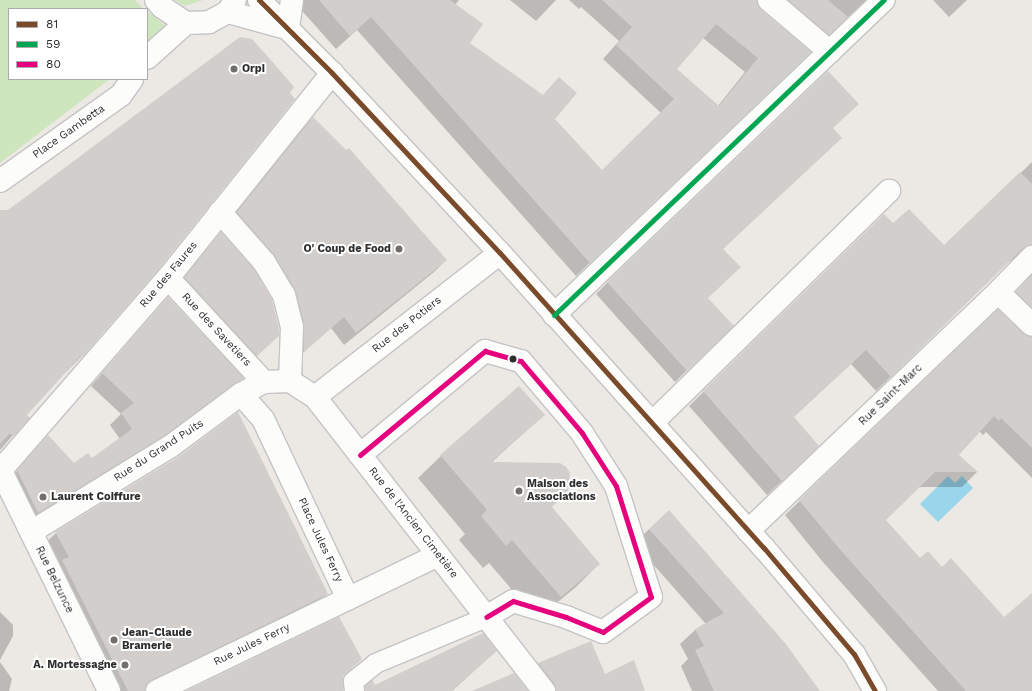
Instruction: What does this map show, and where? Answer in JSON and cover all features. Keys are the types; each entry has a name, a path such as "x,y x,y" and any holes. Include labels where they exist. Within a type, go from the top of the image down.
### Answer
{"street":[{"path":"156,0 162,7 186,23 209,22 232,6 288,28"},
{"path":"259,0 332,73 500,253 652,423 854,654 875,691"},
{"path":"288,28 292,0"},
{"path":"769,0 830,52"},
{"path":"554,315 884,0"},
{"path":"148,57 186,23"},
{"name":"Rue des Faures","path":"0,470 168,278 332,73"},
{"name":"Place Gambetta","path":"0,181 121,95 131,80"},
{"path":"652,423 889,191"},
{"path":"220,212 264,262 284,296 292,327 290,381"},
{"name":"Rue des Potiers","path":"315,397 500,253"},
{"name":"Rue Saint-Marc","path":"748,531 998,292 1032,257"},
{"name":"Rue des Savetiers","path":"168,278 264,382"},
{"path":"998,292 1032,325"},
{"path":"360,455 485,351 521,361 582,433 616,486 651,597 603,632 566,617 513,601 486,617"},
{"name":"Rue du Grand Puits","path":"30,532 171,446 242,394 264,382 290,381"},
{"name":"Rue de l'Ancien Cimetière","path":"290,381 315,397 544,691"},
{"name":"Place Jules Ferry","path":"242,394 263,419 348,599"},
{"name":"Rue Belzunce","path":"0,470 109,691"},
{"path":"348,599 438,555"},
{"name":"Rue Jules Ferry","path":"157,691 348,599"}],"lane":[{"path":"354,691 353,681 375,663 486,617"}],"green space":[{"path":"0,0 135,0 143,8 8,8 8,80 109,80 0,163"},
{"path":"175,0 203,0 185,6"},
{"path":"148,12 166,26 148,50"}],"water":[{"path":"948,476 955,483 962,476 973,488 938,522 920,504"}],"building":[{"path":"319,0 450,0 483,24 470,43 543,95 559,77 577,93 555,119 602,170 674,99 616,45 632,27 602,0 757,0 761,10 811,52 590,263 371,17 350,36","holes":["716,24 758,58 719,106 677,69"]},
{"path":"788,0 828,0 848,17 829,35"},
{"path":"240,37 252,39 270,59 294,87 290,93 295,99 158,270 83,356 82,355 75,362 27,415 30,418 15,435 9,434 0,444 0,210 8,210"},
{"path":"828,71 859,104 833,128 842,138 723,249 741,267 708,298 734,326 687,371 607,282"},
{"path":"313,117 346,150 349,148 447,260 356,333 344,317 304,352 304,324 295,289 273,254 237,212"},
{"path":"1020,172 1032,184 1032,245 1023,248 891,377 866,350 794,417 819,446 782,481 703,391 884,214 893,223 909,209 944,245"},
{"path":"221,232 254,269 272,300 279,328 279,336 257,356 184,277"},
{"path":"1032,275 1032,308 1016,292"},
{"path":"168,297 244,378 164,436 38,513 17,470 48,435 74,463 88,453 92,458 132,429 121,413 134,403 102,373"},
{"path":"998,309 1023,334 1032,337 1032,448 1001,418 999,421 994,416 959,455 978,472 935,472 886,520 920,558 928,551 942,567 951,558 1004,617 1032,593 1032,691 966,691 837,546 799,500"},
{"name":"Maison des Associations","path":"519,386 545,415 491,462 560,463 566,467 570,473 568,492 552,507 600,564 561,597 512,540 506,546 481,516 487,510 440,455"},
{"path":"238,412 328,594 152,680 146,684 145,691 128,691 62,560 69,557 55,532 178,457"},
{"path":"669,510 785,643 820,691 714,691 695,650 704,646 695,629 724,613 649,529"},
{"path":"339,617 362,659 343,676 343,691 186,691"},
{"path":"483,633 497,651 451,691 365,691 365,686 372,679 375,685"},
{"path":"591,641 605,674 634,660 645,691 556,691 554,683 538,663"},
{"path":"514,673 528,691 472,691"}],"transit line":[{"name":"81","path":"259,0 332,73 500,253 764,548 854,654 875,691"},
{"name":"59","path":"554,315 884,0"},
{"name":"80","path":"360,455 485,351 521,361 582,433 616,486 651,597 603,632 566,617 513,601 486,617"}],"place":[{"name":"Orpi","path":"234,69"},
{"name":"O' Coup de Food","path":"399,249"},
{"name":"Maison des Associations","path":"519,491"},
{"name":"Laurent Coiffure","path":"43,497"},
{"name":"Jean-Claude Bramerie","path":"114,640"},
{"name":"A. Mortessagne","path":"125,665"}]}
